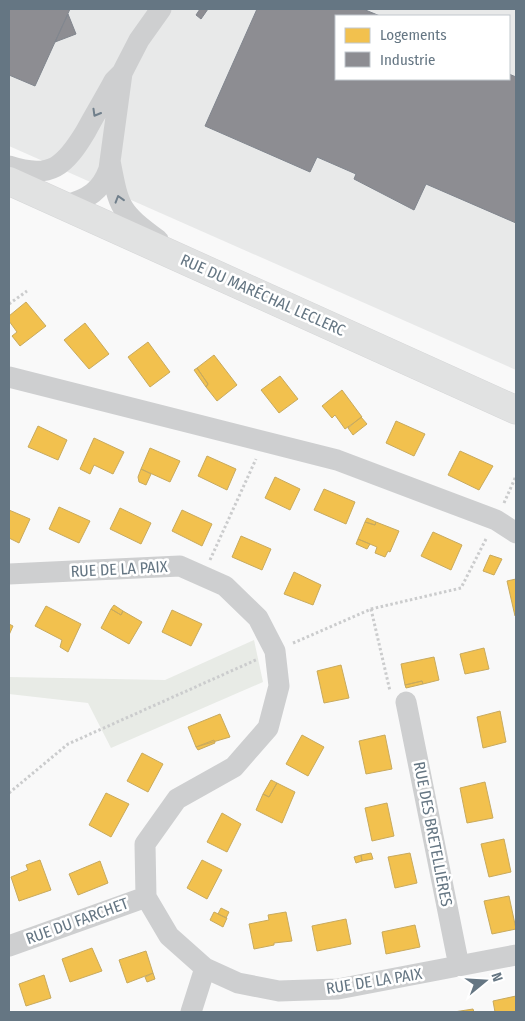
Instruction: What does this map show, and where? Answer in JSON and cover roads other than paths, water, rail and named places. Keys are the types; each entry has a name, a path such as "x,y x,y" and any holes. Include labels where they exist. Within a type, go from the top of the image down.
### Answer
{"main road":[{"name":"RUE DU MARÉCHAL LECLERC","path":"9,181 66,205 516,410"}],"street":[{"path":"9,166 23,170 50,170 69,158 114,81 122,73 139,40 161,9"},
{"path":"66,205 82,201 97,191 105,181 110,161 122,73"},
{"path":"110,161 119,203 125,213 177,256"},
{"path":"9,376 337,460 496,520 516,533"},
{"name":"RUE DE LA PAIX","path":"9,574 180,566 226,586 258,618 275,651 279,686 268,728 234,767 177,799 145,844 146,897 170,936 205,968 238,983 279,991 338,990 516,955"},
{"name":"RUE DES BRETELLIÈRES","path":"406,702 459,966"},
{"name":"RUE DU FARCHET","path":"9,946 146,897"},
{"path":"191,1012 205,968"}]}
